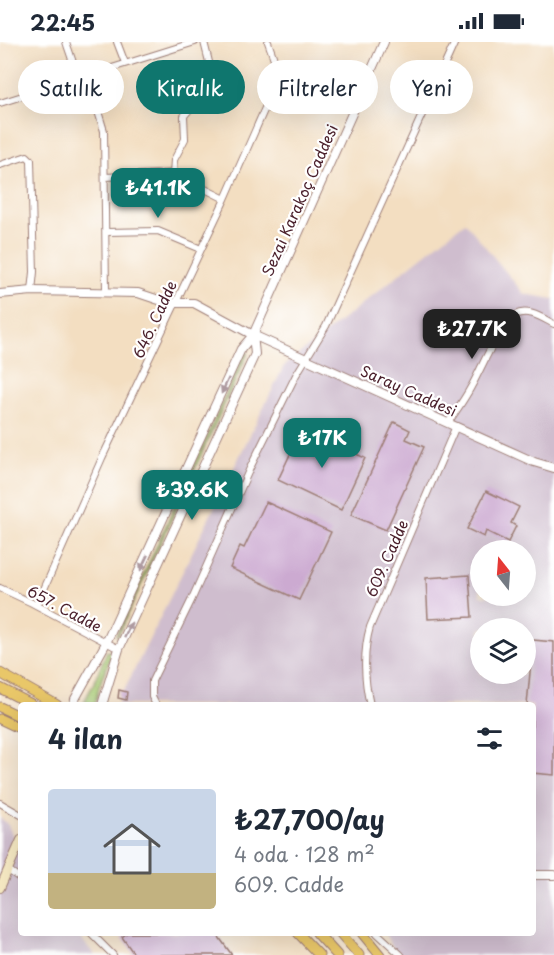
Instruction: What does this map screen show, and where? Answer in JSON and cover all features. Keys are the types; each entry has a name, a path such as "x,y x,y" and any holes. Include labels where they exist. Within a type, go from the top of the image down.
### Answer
{"highway":[{"path":"0,673 52,702"},
{"path":"0,688 27,702"},
{"path":"0,707 18,716"},
{"path":"0,720 18,728"},
{"path":"301,936 319,955"},
{"path":"320,936 337,955"},
{"path":"343,936 359,955"},
{"path":"364,936 380,955"}],"main road":[{"path":"0,888 18,847"}],"street":[{"path":"66,42 72,60"},
{"path":"117,42 125,63 195,42"},
{"path":"173,174 174,160 184,139 184,116 209,87 211,70 204,42"},
{"name":"646. Cadde","path":"37,605 102,458 225,199 278,77 277,65 268,42"},
{"name":"Sezai Karakoç Caddesi","path":"74,702 106,643 241,349 254,335 384,42"},
{"path":"155,702 152,681 195,592 250,468 296,375 326,326 455,42"},
{"path":"0,103 18,97"},
{"path":"99,114 104,131 106,177 106,292"},
{"path":"0,165 27,156 31,160 34,272 32,291"},
{"path":"106,177 173,174 225,199"},
{"path":"106,232 158,231 201,249"},
{"name":"Saray Caddesi","path":"0,294 32,291 106,292 146,295 175,304 194,303 306,359 534,462 554,468"},
{"name":"609. Cadde","path":"370,702 366,678 367,637 452,425 498,337 514,315 530,313 554,324"},
{"name":"Sezai Karakoç Caddesi","path":"103,702 119,649 255,354 254,335"},
{"name":"657. Cadde","path":"1,591 37,605 119,649"},
{"path":"0,803 18,813"},
{"path":"8,870 18,877"},
{"path":"536,875 554,875"},
{"path":"94,936 113,955"},
{"path":"380,936 401,955"}],"shaded area":[{"path":"465,222 524,294 554,299 554,955 398,955 386,936 536,936 536,702 118,702 284,366"},
{"path":"0,817 8,825 18,847 18,936 79,936 95,955 0,955"}],"green space":[{"path":"245,352 248,353 118,636 116,635"},
{"path":"107,651 112,652 96,702 84,702"}],"building":[{"path":"394,422 410,430 406,439 424,447 386,530 351,515"},
{"path":"302,429 365,458 341,510 278,480"},
{"path":"486,491 519,507 511,523 516,526 509,540 504,540 486,531 484,537 467,529"},
{"path":"266,502 331,532 299,600 230,568 240,546 244,548"},
{"path":"469,575 472,617 428,619 426,578"},
{"path":"536,640 554,642 554,775 536,773 536,702 527,702 529,684 536,684"},
{"path":"119,690 127,692 126,700 118,698"},
{"path":"218,936 232,955 132,955 134,954 122,937"}]}
